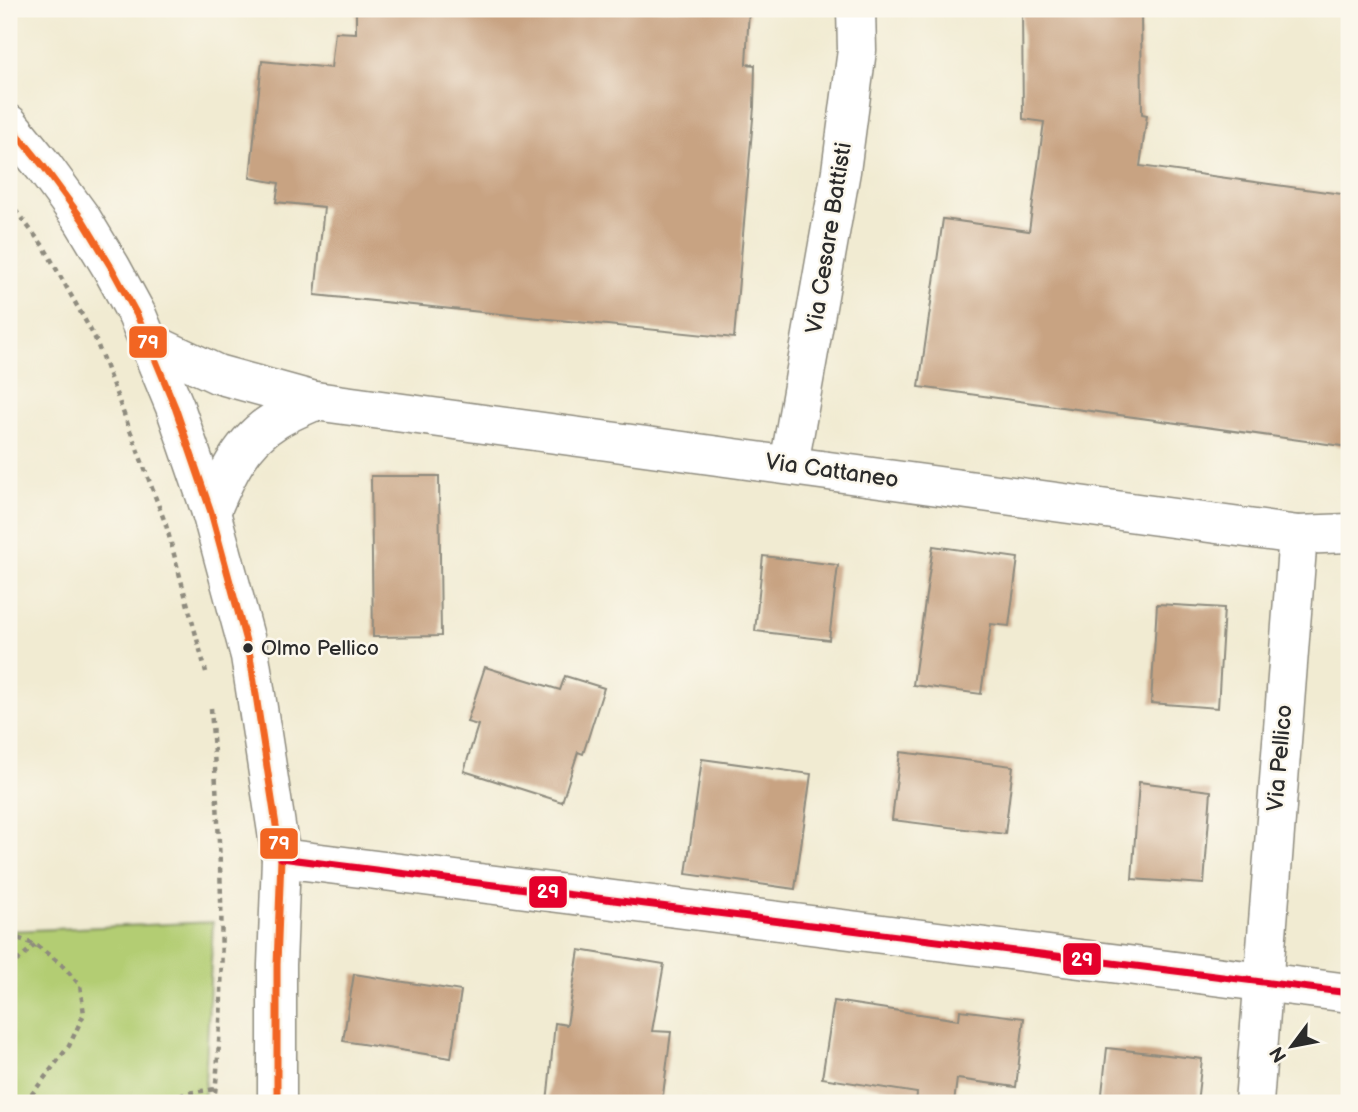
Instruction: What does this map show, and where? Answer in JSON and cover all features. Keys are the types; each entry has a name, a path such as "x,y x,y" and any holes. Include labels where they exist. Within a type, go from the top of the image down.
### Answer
{"street":[{"name":"Via Cesare Battisti","path":"789,465 841,171 858,50 856,9"},
{"path":"9,124 82,219 111,267 149,342 175,407 211,512 250,656 281,858 277,965 277,1103"},
{"name":"Via Cattaneo","path":"149,342 217,374 315,401 1298,535 1349,533"},
{"name":"Via Cattaneo","path":"175,407 199,399 272,404 315,401"},
{"path":"211,512 240,450 275,420 315,401"},
{"name":"Via Pellico","path":"1254,1103 1298,535"},
{"path":"281,858 1349,993"},
{"path":"257,1103 277,965"}],"path":[{"path":"9,202 44,247 95,338 166,525 206,674"},
{"path":"211,700 222,877 222,1009 214,1103"},
{"path":"9,935 36,945 61,964 80,985 84,1014 69,1046 25,1103"},
{"path":"9,968 36,945"},
{"path":"161,1103 187,1093 216,1089"}],"green space":[{"path":"213,922 204,1103 9,1103 9,931"}],"building":[{"path":"356,9 749,9 746,64 755,65 754,107 734,338 315,295 324,207 276,202 279,183 250,178 262,61 331,68 335,32 356,33"},
{"path":"1022,9 1141,9 1142,114 1147,115 1140,166 1349,195 1349,447 919,387 943,219 1029,231 1044,122 1023,119"},
{"path":"371,476 439,476 441,636 373,637"},
{"path":"933,546 1018,558 1009,626 991,624 981,694 913,685"},
{"path":"763,556 838,565 829,640 755,631"},
{"path":"1157,604 1224,608 1218,708 1151,703"},
{"path":"485,667 560,690 565,676 604,688 583,754 578,752 562,802 464,771 478,725 467,722"},
{"path":"900,752 1013,766 1005,834 892,820"},
{"path":"702,759 811,774 795,889 686,874"},
{"path":"1139,782 1211,791 1204,884 1132,879"},
{"path":"579,950 664,964 652,1031 671,1032 662,1103 547,1103 555,1023 567,1025"},
{"path":"354,974 461,991 451,1058 343,1041"},
{"path":"834,1001 959,1020 960,1010 1024,1018 1016,1087 957,1079 954,1103 916,1103 917,1093 822,1078"},
{"path":"1107,1048 1202,1059 1197,1103 1101,1103"}],"transit line":[{"name":"79","path":"9,124 82,219 137,315 175,407 211,512 250,656 281,858 277,965 277,1103"},
{"name":"29","path":"281,858 1349,993"}],"place":[{"name":"Olmo Pellico","path":"248,648"}]}
